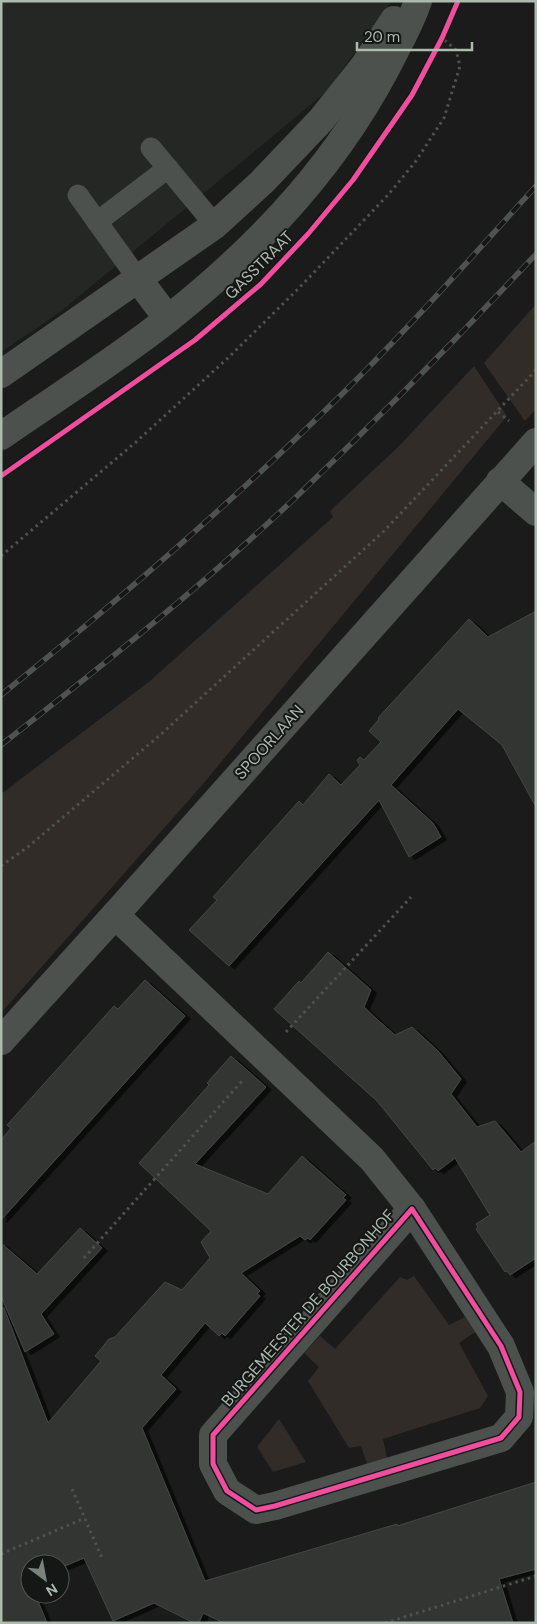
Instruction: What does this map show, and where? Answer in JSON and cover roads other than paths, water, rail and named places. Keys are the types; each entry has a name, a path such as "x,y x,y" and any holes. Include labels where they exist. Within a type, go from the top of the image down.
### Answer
{"street":[{"path":"1,374 215,224 262,182 321,120 364,66 405,1"},
{"name":"GASSTRAAT","path":"1,436 168,319 242,256 289,208 346,136 382,78 418,1"},
{"name":"GASSTRAAT","path":"215,224 242,256"},
{"path":"138,279 168,319"},
{"name":"SPOORLAAN","path":"1,1041 536,442"},
{"path":"500,481 536,512"},
{"name":"BURGEMEESTER DE BOURBONHOF","path":"115,915 372,1159 412,1208 501,1346 520,1392 519,1417 501,1438 275,1506 256,1510 227,1492 214,1464 213,1436 412,1208"}],"lane":[{"path":"151,148 215,224"},
{"path":"97,222 168,168"},
{"path":"78,195 138,279"}],"railway":[{"path":"1,695 173,551 298,437 439,294 536,186"},
{"path":"1,745 150,625 259,532 386,409 536,254"}]}
